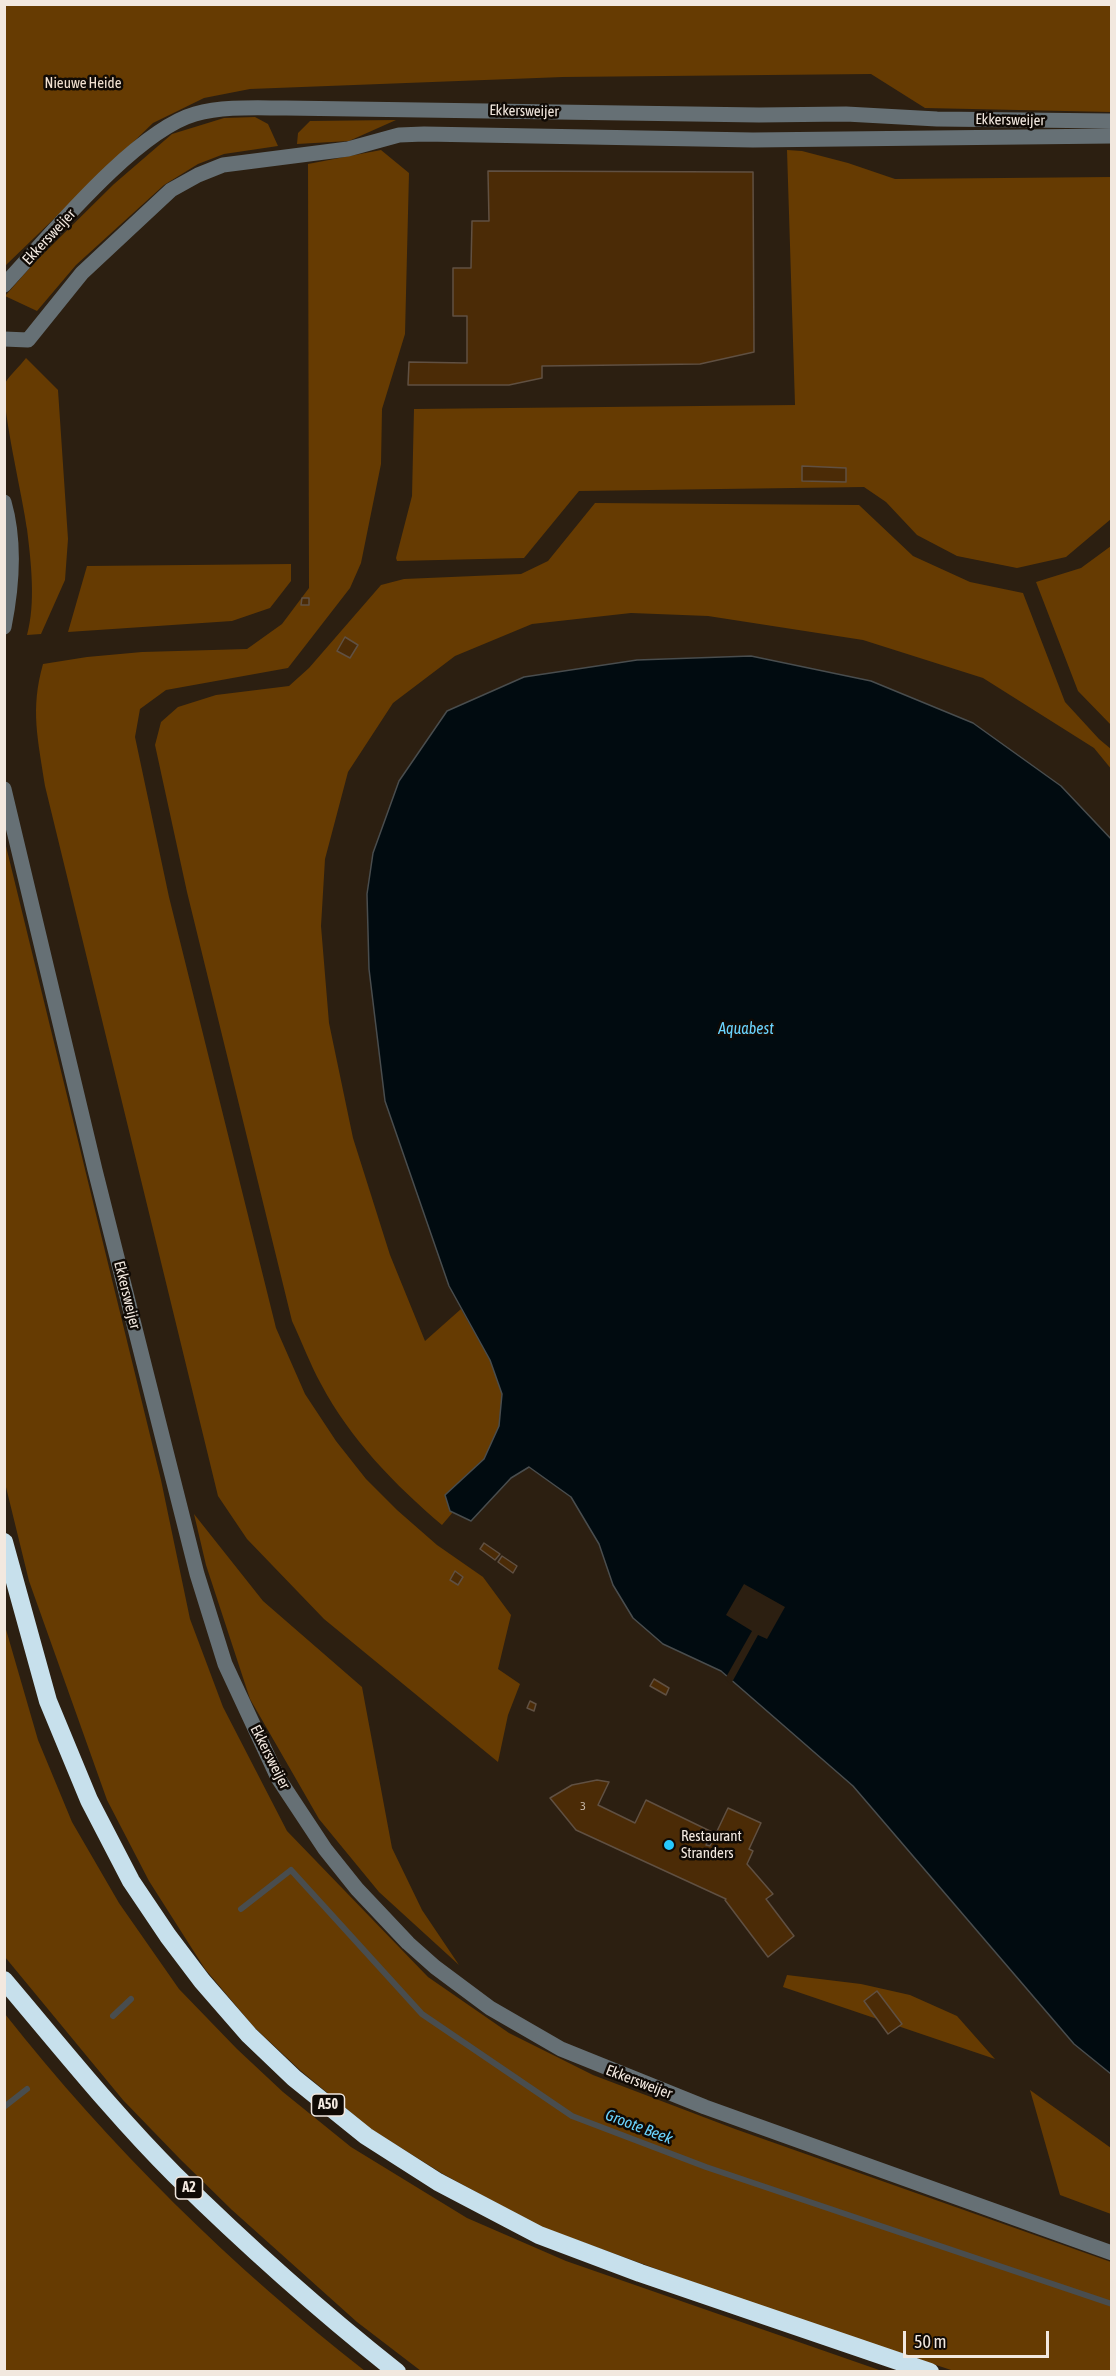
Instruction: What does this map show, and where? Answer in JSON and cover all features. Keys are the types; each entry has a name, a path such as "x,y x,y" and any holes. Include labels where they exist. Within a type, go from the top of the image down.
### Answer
{"highway":[{"name":"A50","path":"4,1542 48,1701 89,1800 131,1881 202,1981 249,2035 294,2078 366,2136 438,2182 539,2235 640,2273 930,2372"},
{"name":"A2","path":"4,1980 114,2110 175,2175 333,2321 397,2372"}],"street":[{"name":"Ekkersweijer","path":"4,285 105,177 144,143 193,114 223,109 846,114 937,119 1112,121"},
{"name":"Ekkersweijer","path":"4,339 28,340 82,273 171,190 198,175 223,165 348,149 399,135 424,134 753,140 1112,136"},
{"path":"4,502 10,522 9,602 4,627"},
{"name":"Ekkersweijer","path":"4,789 95,1170 197,1574 225,1664 278,1778 325,1849 357,1889 408,1943 435,1967 490,2008 561,2049 705,2108 1112,2253"}],"green space":[{"name":"Nieuwe Heide","path":"5,5 1111,5 1111,112 925,108 871,74 563,77 250,89 204,98 153,123 5,266"},
{"path":"255,117 268,124 278,146 224,154 198,164 164,185 76,265 37,311 5,296 35,262 114,184 172,134 224,118"},
{"path":"396,120 349,141 297,144 298,133 310,121"},
{"path":"381,150 409,173 405,334 382,409 381,464 361,563 350,588 288,668 166,690 140,709 135,737 169,897 276,1328 305,1394 336,1441 366,1479 437,1545 483,1577 511,1615 498,1669 520,1684 508,1715 498,1762 324,1619 247,1539 218,1496 45,786 36,725 37,696 43,664 142,652 247,649 282,624 309,588 308,164"},
{"path":"787,150 802,151 848,163 895,179 1111,177 1111,519 1066,557 1017,568 957,556 917,535 886,502 864,487 579,491 524,558 397,561 412,496 414,409 795,405"},
{"path":"26,358 58,390 68,539 65,580 41,634 27,635 32,596 30,555 4,394 5,383"},
{"path":"595,503 859,505 913,556 970,582 1023,593 1065,702 1111,749 1112,770 1094,748 983,678 863,640 708,616 631,613 532,624 455,656 393,703 348,772 325,859 321,926 329,1023 353,1138 390,1255 425,1341 461,1309 490,1360 502,1394 499,1426 484,1459 445,1495 450,1511 453,1512 442,1525 407,1494 346,1424 317,1376 292,1321 187,892 155,745 161,722 178,707 216,695 289,686 309,668 381,585 404,579 521,574 548,561"},
{"path":"1111,546 1111,725 1078,691 1036,582 1081,568"},
{"path":"291,564 291,581 270,608 232,621 68,632 87,566"},
{"path":"4,838 161,1480 190,1619 223,1707 287,1831 428,1977 509,2033 593,2075 735,2129 1111,2262 1111,2371 954,2371 742,2300 541,2227 443,2174 371,2129 301,2071 254,2027 205,1969 149,1881 107,1800 29,1581 5,1483"},
{"path":"194,1514 263,1601 362,1687 392,1848 422,1910 459,1965 379,1892 319,1819 250,1699 206,1565"},
{"path":"5,1626 38,1740 72,1822 119,1903 179,1989 237,2049 283,2092 351,2147 467,2218 566,2261 882,2371 421,2371 357,2322 232,2210 123,2100 5,1957"},
{"path":"787,1975 861,1984 910,1995 957,2016 995,2059 783,1987"},
{"path":"5,2014 87,2111 174,2203 267,2290 365,2371 5,2371"},
{"path":"1030,2090 1111,2148 1111,2214 1060,2195"}],"water":[{"name":"Aquabest","path":"751,656 871,681 973,723 1061,786 1112,840 1111,2074 1074,2044 853,1786 721,1671 663,1644 633,1618 613,1585 599,1544 571,1497 529,1467 511,1478 471,1521 450,1511 445,1495 484,1459 499,1426 502,1394 490,1360 449,1286 385,1101 369,969 367,894 373,853 399,781 447,711 524,677 637,660"}],"pier":[{"path":"744,1584 785,1607 767,1639 758,1635 731,1684 725,1679 752,1631 726,1615"}],"building":[{"path":"488,171 753,172 754,352 700,364 542,366 542,378 509,385 408,385 409,362 467,363 467,316 453,316 453,268 471,268 472,221 489,221"},
{"path":"802,466 846,468 846,482 802,481"},
{"path":"302,598 309,598 309,605 301,605"},
{"path":"345,637 358,645 350,658 337,651"},
{"path":"484,1543 500,1554 495,1560 480,1549"},
{"path":"502,1556 517,1566 513,1573 498,1562"},
{"path":"455,1571 463,1577 458,1585 450,1580"},
{"path":"654,1679 669,1688 666,1695 650,1686"},
{"path":"530,1701 536,1704 534,1711 527,1708"},
{"path":"597,1780 609,1782 598,1805 635,1823 646,1800 712,1832 706,1845 710,1846 728,1808 761,1823 749,1849 753,1851 747,1864 773,1894 766,1899 794,1936 768,1957 726,1899 576,1830 550,1798 572,1785"},
{"path":"877,1991 902,2024 888,2034 864,2001"}],"waterway":[{"name":"Groote Beek","path":"241,1909 291,1870 422,2014 572,2116 706,2167 1112,2304"},
{"name":"Groote Beek","path":"113,2016 131,1999"},
{"name":"Groote Beek","path":"4,2107 27,2089"}],"place":[{"name":"Restaurant Stranders","path":"669,1845"}]}
